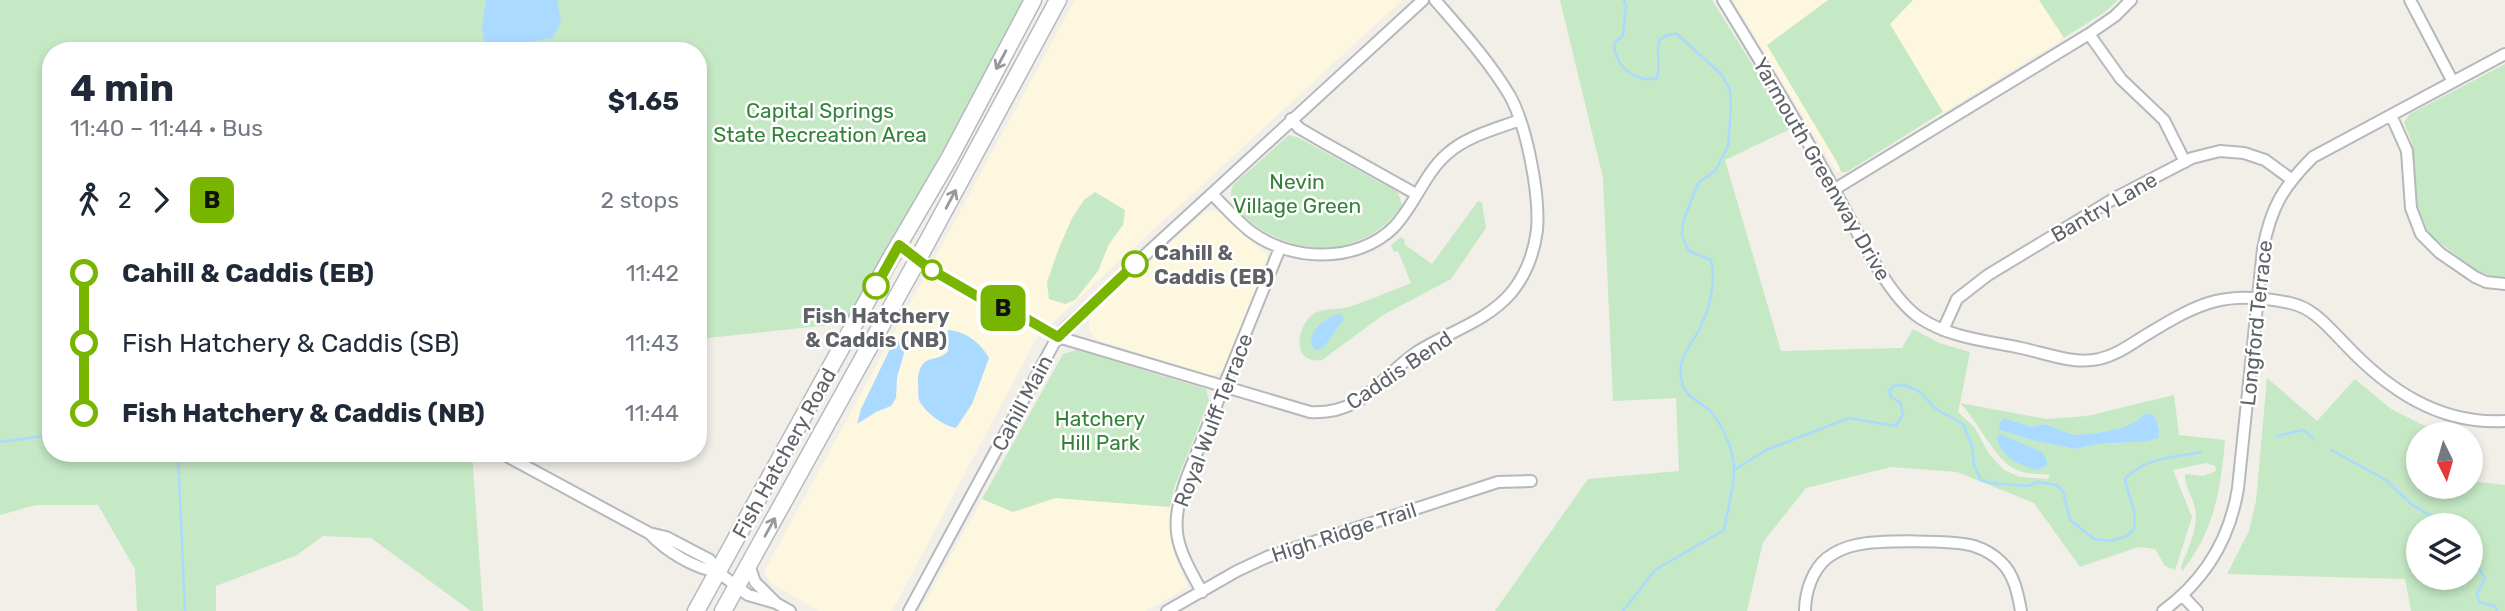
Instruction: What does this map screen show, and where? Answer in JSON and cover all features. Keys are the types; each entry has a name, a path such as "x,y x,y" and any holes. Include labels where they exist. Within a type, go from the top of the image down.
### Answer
{"main road":[{"name":"Fish Hatchery Road","path":"696,611 950,157 1034,0"},
{"name":"Fish Hatchery Road","path":"723,611 1058,0"}],"street":[{"name":"Cahill Main","path":"909,611 1058,337 1083,311 1423,0"},
{"name":"Caddis Bend","path":"899,245 930,269 987,302 1013,311 1058,337 1310,412 1340,409 1369,394 1420,351 1480,319 1500,304 1524,273 1532,253 1537,211 1520,120 1509,96 1475,44 1435,0"},
{"name":"Yarmouth Greenway Drive","path":"1723,0 1886,280 1919,318 1943,330 2077,360 2096,360 2111,355 2209,301 2225,297 2301,305 2317,316 2367,367 2397,391 2431,410 2475,420 2505,421"},
{"path":"1835,189 2089,34 2115,16 2131,0"},
{"path":"2410,0 2453,82"},
{"path":"2089,34 2121,79 2164,120 2185,162"},
{"name":"Longford Terrace","path":"2163,611 2183,596 2206,570 2231,522 2238,488 2267,225 2277,199 2291,179 2313,157 2505,54"},
{"path":"2391,115 2407,151 2411,208 2421,234 2440,253 2475,277 2486,282 2505,284"},
{"path":"1291,119 1299,128 1416,194"},
{"path":"1212,194 1250,231 1280,248 1325,255 1359,248 1392,228 1448,153 1481,134 1520,120"},
{"name":"Bantry Lane","path":"1943,330 1957,299 1988,275 2115,198 2203,154 2220,151 2244,153 2265,160 2291,179"},
{"name":"Royal Wulff Terrace","path":"1202,592 1182,555 1176,532 1176,512 1187,477 1280,248"},
{"path":"518,462 649,533 666,537 710,560 718,572 736,587 790,611"},
{"name":"High Ridge Trail","path":"1167,611 1267,557 1498,482 1531,481"},
{"path":"1805,611 1813,577 1828,557 1854,545 1905,543 1956,543 1986,551 2010,573 2021,611"},
{"path":"749,565 755,582 776,603"},
{"path":"2183,596 2197,611"}],"shaded area":[{"path":"1075,0 1402,0 1037,337 892,611 818,611 771,583 764,572"},
{"path":"1733,0 2118,0 2084,26 1847,172 1837,172"},
{"path":"1204,212 1218,212 1267,254 1267,263 1223,371 1213,376 1097,340 1089,330 1090,317"},
{"path":"1055,498 1170,507 1173,551 1188,587 1146,611 920,611 982,499 1013,512"}],"green space":[{"name":"Capital Springs State Recreation Area","path":"0,0 1026,0 848,323 707,338 707,42 42,42 42,462 473,462 483,611 471,611 371,538 323,536 297,555 216,586 216,611 137,611 135,569 98,505 36,505 0,515"},
{"path":"1560,0 1712,0 1792,128 1725,160 1781,351 1902,348 1913,329 1939,343 1970,352 1960,403 2046,419 2087,416 2174,395 2179,435 2225,440 2214,509 2193,556 2182,571 2196,515 2185,476 2203,476 2216,471 2215,466 2206,463 2173,470 2192,517 2175,570 2165,566 2155,549 2138,547 2080,567 2034,503 1957,472 1891,467 1806,488 1763,542 1747,611 1495,611 1588,479 1679,471 1676,398 1613,401 1603,178","holes":["1960,403 1994,450 2009,465 2024,472 2050,475 2048,479 2020,477 2004,470 1989,454 1975,428 1958,412","2153,415 2160,427 2122,443 2075,449 2035,441 2001,430 2004,418 2031,427 2045,424 2072,435 2097,433 2122,428"]},
{"path":"1828,0 1913,0 1890,24 1943,112 1847,172 1841,172 1767,45"},
{"path":"2039,0 2118,0 2105,12 2064,38"},
{"path":"2505,64 2505,277 2475,270 2429,234 2418,207 2412,144 2404,122 2410,114"},
{"name":"Nevin Village Green","path":"1289,135 1398,192 1402,205 1389,221 1373,233 1355,242 1335,247 1297,244 1261,229 1241,213 1232,200 1233,185"},
{"path":"1095,192 1125,210 1123,225 1109,244 1098,271 1075,300 1065,304 1049,299 1047,282 1059,248 1072,218 1084,200"},
{"path":"1478,201 1482,203 1486,228 1451,279 1383,315 1322,360 1311,360 1304,356 1300,349 1301,332 1311,316 1321,311 1349,307 1411,283 1398,251 1394,252 1391,245 1401,237 1405,240 1404,244 1432,264"},
{"name":"Hatchery Hill Park","path":"1077,350 1206,389 1209,400 1174,488 1170,507 1055,498 1013,512 982,499 1063,354"},
{"path":"2267,378 2317,421 2355,379 2391,409 2417,422 2406,422 2406,499 2483,499 2483,482 2505,485 2505,611 2411,611 2407,590 2483,590 2483,513 2406,513 2406,584 2405,579 2227,574 2249,531 2256,501"}],"water":[{"path":"486,0 557,0 561,21 553,38 530,42 484,42 482,26"},
{"path":"1340,313 1344,319 1324,347 1315,350 1312,338 1317,327"},
{"path":"948,330 972,339 982,347 989,358 972,404 956,428 931,415 920,402 918,395 918,376 924,363 948,351"},
{"path":"906,336 908,340 897,377 896,398 891,406 857,424 861,409 889,351"},
{"path":"2145,414 2153,415 2157,420 2158,438 2075,449 2000,430 1999,424 2004,418 2031,427 2045,424 2073,435 2122,428"},
{"path":"2000,434 2042,452 2047,465 2038,470 2012,460 1999,444 1997,437"}],"waterway":[{"path":"1623,611 1655,570 1724,530 1734,471 1724,432 1711,412 1688,394 1681,377 1684,357 1707,312 1713,277 1711,260 1689,251 1682,236 1683,222 1698,183 1716,170 1728,146 1730,90 1721,74 1677,34 1667,35 1659,41 1657,78 1644,79 1626,70 1618,60 1614,47 1623,35 1626,6 1624,0"},
{"path":"1734,470 1766,450 1849,418 1896,426 1903,414 1900,402 1891,397 1889,391 1893,386 1905,385 1920,392 1936,409 1963,424 1981,480 2028,486 2038,482 2056,485 2063,491 2070,520 2094,539 2111,541 2127,536 2134,529 2134,509 2125,479 2132,472 2150,463 2201,452"},
{"path":"2277,436 2304,430 2314,439"},
{"path":"0,442 42,436"},
{"path":"2331,450 2386,480 2411,504 2426,513"},
{"path":"178,462 185,611"},
{"path":"2483,575 2483,582"},
{"path":"2479,590 2479,602 2495,606 2497,611"}],"bus line":[{"name":"B","path":"876,286 899,245 930,269 987,302 1013,311 1058,337 1135,264"}],"place":[{"name":"Cahill & Caddis (EB)","path":"1135,264"},
{"name":"Fish Hatchery & Caddis (NB)","path":"876,286"}]}
